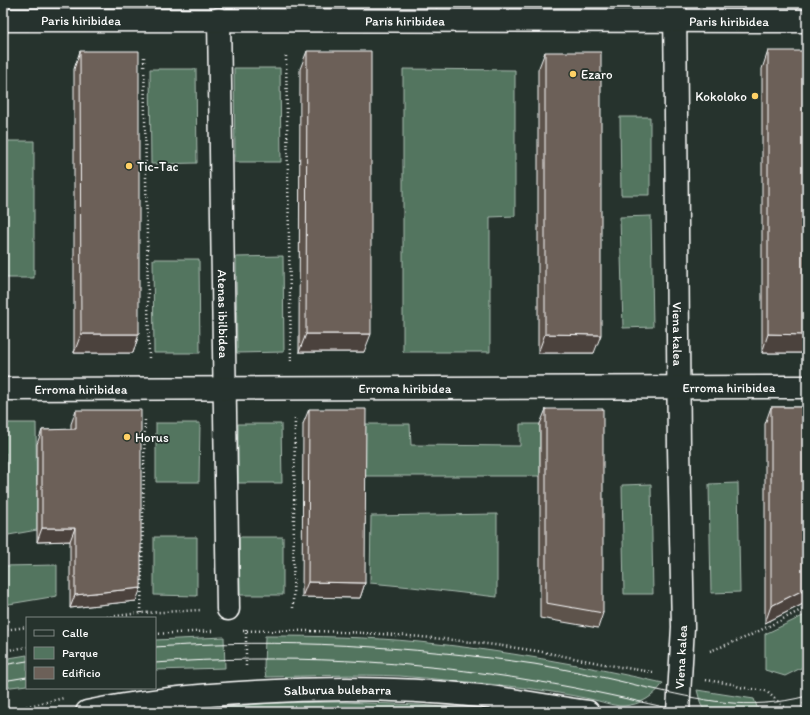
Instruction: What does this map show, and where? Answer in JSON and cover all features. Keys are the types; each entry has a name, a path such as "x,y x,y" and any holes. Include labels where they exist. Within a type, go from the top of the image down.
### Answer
{"street":[{"name":"Paris hiribidea","path":"3,20 219,19 675,12 807,21"},
{"name":"Viena kalea","path":"675,12 682,627 678,712"},
{"name":"Atenas ibilbidea","path":"219,19 228,609"},
{"name":"Erroma hiribidea","path":"3,388 807,388"},
{"name":"Salburua bulebarra","path":"87,712 209,694 298,689 375,689 480,696 588,712"}],"path":[{"path":"286,56 291,361"},
{"path":"144,57 149,359"},
{"path":"141,613 145,417"},
{"path":"293,608 295,418"},
{"path":"710,651 747,637 807,607"},
{"path":"108,617 141,613 228,609"},
{"path":"246,623 246,673"},
{"path":"3,630 26,627"},
{"path":"156,634 214,631"},
{"path":"238,631 313,631 382,634 457,641 537,652 629,669 732,684 739,687 766,691 790,712"},
{"path":"3,649 26,648"},
{"path":"801,712 807,695"},
{"path":"3,712 66,698"}],"green space":[{"path":"234,68 280,68 281,162 235,162"},
{"path":"150,69 196,69 197,163 151,164"},
{"path":"403,69 515,70 515,216 490,217 490,352 403,352"},
{"path":"620,117 650,117 650,195 621,195"},
{"path":"3,141 34,141 34,278 3,278"},
{"path":"651,216 653,327 623,328 620,217"},
{"path":"283,256 284,352 237,353 236,257"},
{"path":"153,259 199,259 200,353 154,353"},
{"path":"3,423 36,423 37,530 3,536 3,490 7,490 6,453 3,453"},
{"path":"156,423 200,423 199,482 156,482"},
{"path":"238,424 281,424 282,483 238,483"},
{"path":"361,424 410,424 411,445 520,446 520,424 540,424 540,476 360,476"},
{"path":"738,483 740,592 711,593 709,484"},
{"path":"651,484 653,594 624,594 622,485"},
{"path":"497,514 497,597 370,583 371,516"},
{"path":"154,537 197,537 197,596 154,595"},
{"path":"239,537 283,537 283,595 240,595"},
{"path":"57,565 57,596 3,605 3,566"},
{"path":"807,614 807,665 785,676 765,670 765,634"},
{"path":"265,636 361,638 450,645 542,659 663,683 651,696 641,702 623,706 572,695 527,688 415,677 333,675 266,677 264,667"},
{"path":"224,637 225,668 156,670 156,640"},
{"path":"26,655 26,685 3,688 3,659"},
{"path":"697,690 754,699 759,712 706,712 701,705"},
{"path":"342,702 419,705 501,712 174,712 270,703"}],"building":[{"path":"80,51 139,51 139,334 81,334"},
{"path":"307,51 371,51 371,334 306,334"},
{"path":"768,51 807,51 807,335 768,334"},
{"path":"545,52 601,52 601,335 545,334"},
{"path":"771,407 807,407 807,588 771,606"},
{"path":"309,409 366,409 365,583 308,582"},
{"path":"546,409 603,409 603,613 546,603"},
{"path":"76,410 141,410 141,588 75,595 75,528 42,528 42,430 76,429"}],"tram line":[{"path":"156,647 250,643 345,645 393,648 440,652 534,664 589,674 705,700 744,704 785,701 807,696"},
{"path":"156,663 203,660 298,659 441,668 554,684 686,712"},
{"path":"3,665 26,661"},
{"path":"3,681 26,677"}],"place":[{"name":"Ezaro","path":"573,74"},
{"name":"Kokoloko","path":"755,96"},
{"name":"Tic-Tac","path":"129,166"},
{"name":"Horus","path":"127,437"}]}
